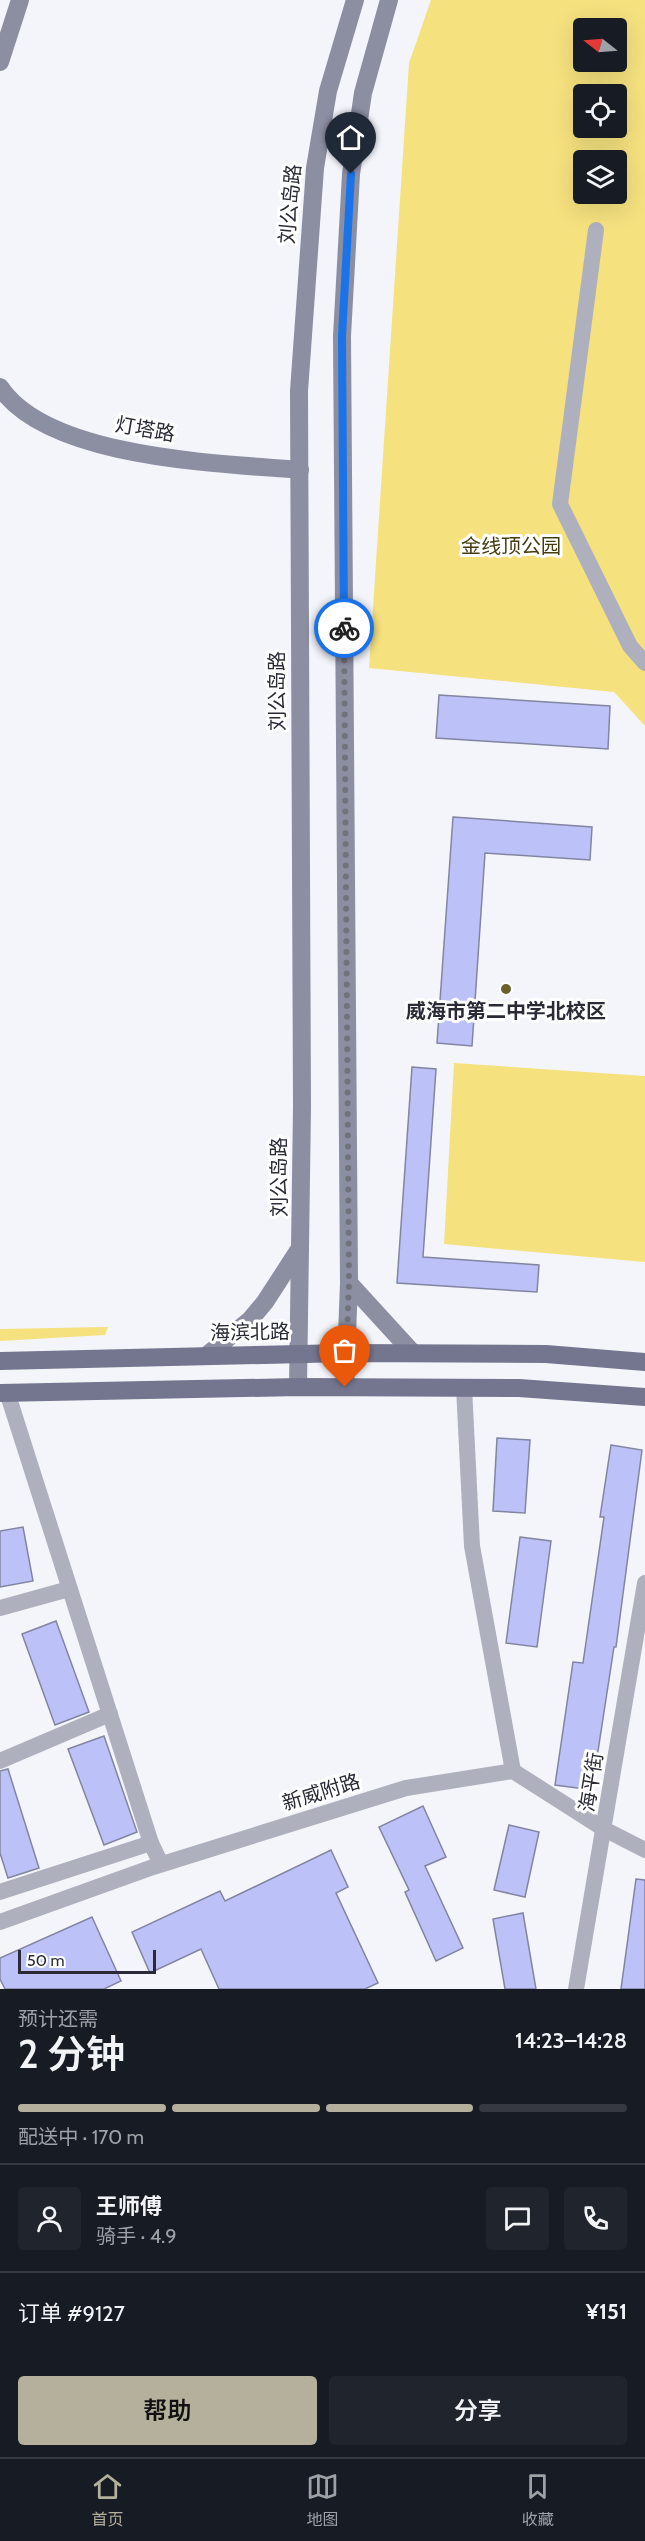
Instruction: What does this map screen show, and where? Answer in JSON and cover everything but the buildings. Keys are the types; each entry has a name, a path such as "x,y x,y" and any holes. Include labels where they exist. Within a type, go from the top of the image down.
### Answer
{"main road":[{"path":"0,62 20,0"},
{"name":"刘公岛路","path":"298,1387 301,1246 299,391 315,168 328,91 355,0"},
{"path":"345,1387 349,1282 342,336 351,174 361,104 389,0"},
{"name":"灯塔路","path":"0,387 6,396 28,413 57,430 123,452 300,471"},
{"path":"206,1356 250,1320 301,1246"},
{"path":"349,1282 413,1353"},
{"name":"海滨北路","path":"0,1361 413,1353 546,1354 645,1362"},
{"path":"3,1392 298,1387 519,1388 645,1397"}],"street":[{"path":"596,230 560,504 630,646 645,663"},
{"path":"464,1388 472,1546 513,1771 604,1829 645,1850"},
{"path":"3,1392 151,1843 161,1864"},
{"name":"海平街","path":"576,1989 645,1582"},
{"path":"0,1608 69,1588"},
{"path":"0,1761 110,1714"},
{"name":"新威附路","path":"0,1922 161,1864 406,1788 513,1771"},
{"path":"0,1892 151,1843"}],"green space":[{"name":"金线顶公园","path":"431,0 645,0 645,726 614,692 369,668 409,63"},
{"path":"454,1063 645,1076 645,1262 444,1244"},
{"path":"108,1327 105,1335 0,1341 0,1329"}],"way so far":[{"path":"344,628 349,1282 345,1387"}],"place":[{"name":"威海市第二中学北校区","path":"506,989"}],"route":[{"path":"344,628 342,336 351,174"}]}
